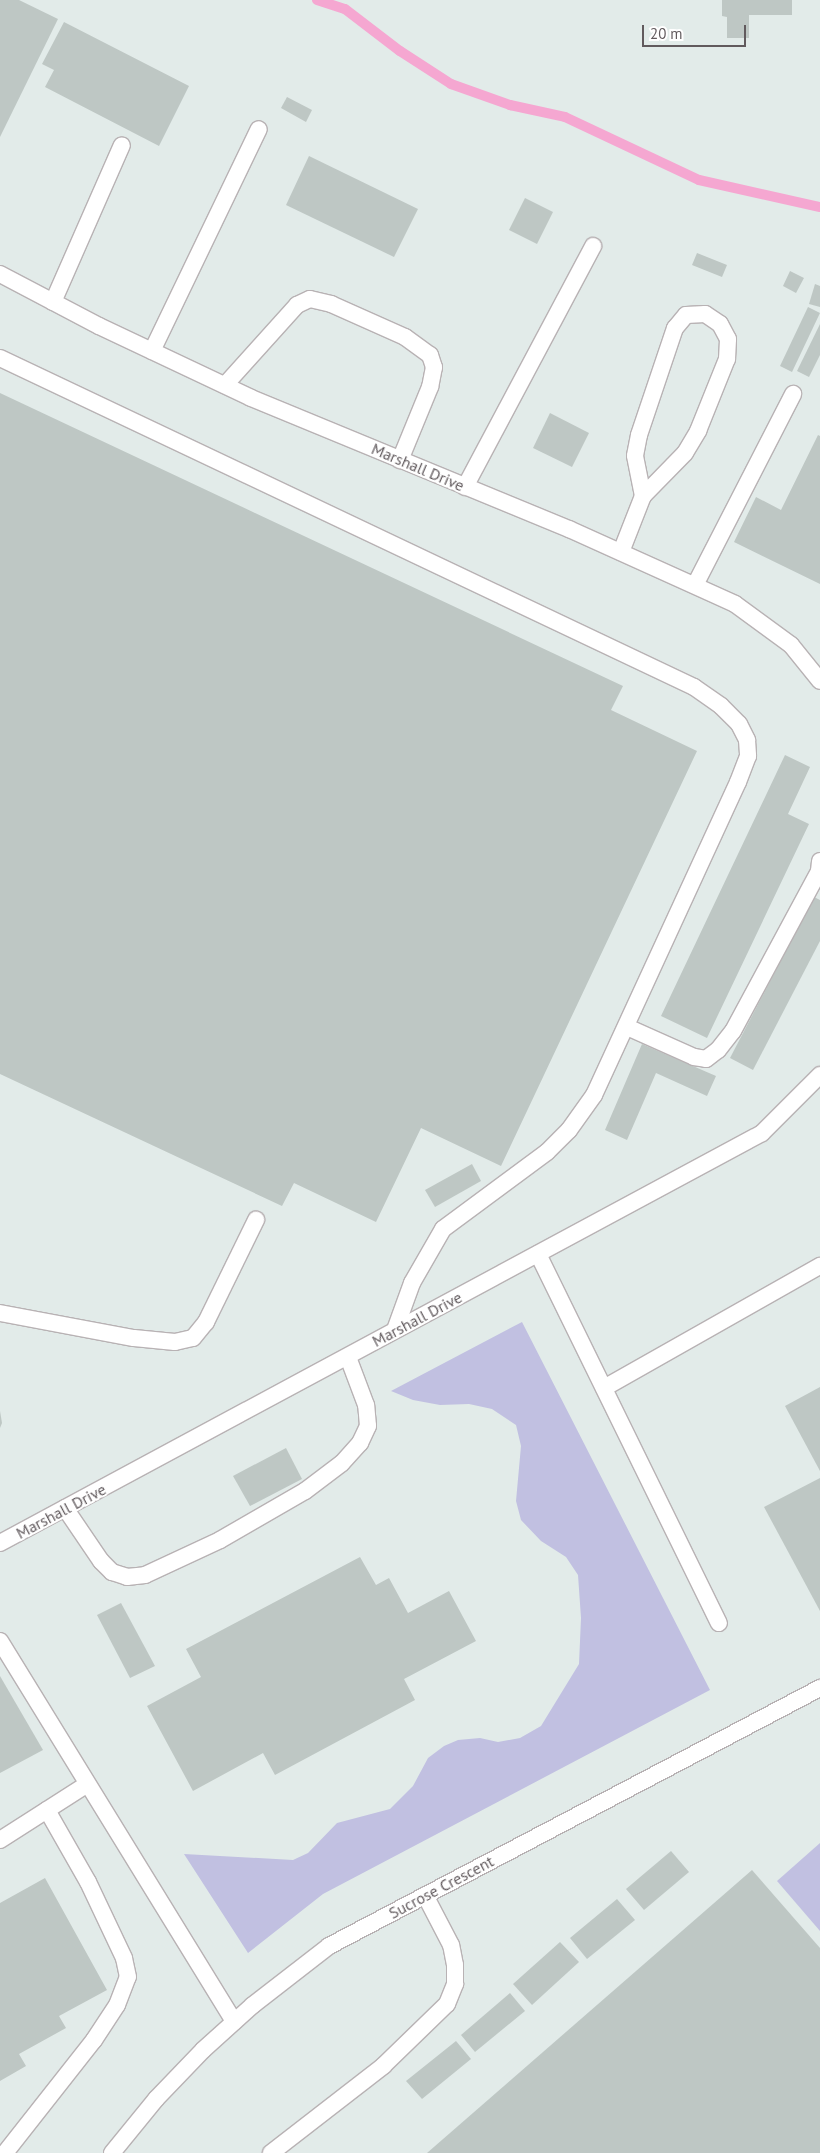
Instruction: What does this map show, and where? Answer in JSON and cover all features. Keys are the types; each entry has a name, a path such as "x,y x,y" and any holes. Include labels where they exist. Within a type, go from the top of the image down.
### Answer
{"lane":[{"path":"152,351 259,129"},
{"path":"53,302 122,146"},
{"path":"465,487 593,246"},
{"name":"Marshall Drive","path":"0,274 152,351 225,385 621,552 735,604 791,645 820,681"},
{"path":"225,385 297,305 310,299 331,304 405,337 430,355 434,367 430,387 400,460"},
{"path":"621,552 642,496 685,453 698,432 728,359 728,339 720,324 706,314 686,315 675,328 635,456 642,496"},
{"path":"0,358 694,686 739,724 747,740 748,756 738,782 627,1027 594,1095 569,1130 540,1158 443,1229 412,1283 395,1330"},
{"path":"695,585 793,394"},
{"path":"627,1027 694,1057 706,1059 718,1050 733,1031 819,871 820,861"},
{"name":"Marshall Drive","path":"0,1543 762,1134 820,1075"},
{"path":"0,1313 134,1338 176,1342 193,1338 206,1322 256,1220"},
{"path":"538,1254 719,1623"},
{"path":"604,1388 820,1266"},
{"path":"66,1508 101,1561 112,1572 127,1577 145,1575 220,1540 305,1491 342,1463 360,1443 368,1426 366,1405 348,1357"},
{"path":"4,1648 86,1785 234,2022"},
{"name":"Sucrose Crescent","path":"112,2153 156,2099 234,2022 329,1946 820,1688"},
{"path":"0,1840 86,1785"},
{"path":"5,2153 94,2040 117,2004 128,1977 124,1958 88,1882 47,1810"},
{"path":"271,2153 383,2066 447,2004 456,1984 451,1945 425,1895"}],"shaded area":[{"path":"522,1322 710,1690 323,1894 248,1953 184,1854 293,1860 308,1853 337,1823 390,1809 413,1786 428,1758 444,1746 458,1740 480,1738 498,1742 520,1738 541,1726 579,1664 581,1618 578,1575 566,1557 541,1541 521,1520 516,1501 521,1446 516,1425 492,1409 469,1404 440,1405 413,1400 391,1391"},
{"path":"820,1843 820,1931 777,1881"}],"building":[{"path":"0,0 19,0 58,19 0,137"},
{"path":"722,0 792,0 792,15 749,15 749,38 727,38 727,17 722,16"},
{"path":"64,22 189,86 159,146 45,87 54,70 42,64"},
{"path":"287,97 312,110 306,122 281,108"},
{"path":"309,156 418,209 394,257 286,205"},
{"path":"525,198 553,212 537,244 509,230"},
{"path":"697,253 727,265 722,277 692,265"},
{"path":"790,271 804,278 796,293 783,286"},
{"path":"815,284 820,286 820,307 809,304"},
{"path":"808,307 820,313 792,372 780,366"},
{"path":"820,324 820,355 809,377 797,371"},
{"path":"0,393 623,686 611,710 697,751 501,1166 421,1128 376,1222 294,1183 282,1206 0,1074"},
{"path":"550,413 589,433 572,467 533,448"},
{"path":"818,435 820,436 820,584 734,542 756,497 781,510"},
{"path":"785,755 810,767 788,814 809,824 707,1038 661,1016"},
{"path":"814,897 820,900 820,941 753,1070 730,1058"},
{"path":"642,1044 716,1076 707,1096 656,1073 627,1140 605,1130"},
{"path":"472,1164 481,1181 435,1207 425,1190"},
{"path":"820,1387 820,1471 785,1406"},
{"path":"0,1411 2,1423 0,1428"},
{"path":"286,1448 302,1479 250,1506 233,1476"},
{"path":"820,1478 820,1611 764,1507"},
{"path":"360,1557 376,1585 389,1578 408,1613 449,1591 476,1641 404,1679 415,1700 275,1775 263,1753 193,1791 147,1706 201,1677 186,1649"},
{"path":"121,1603 155,1666 130,1678 97,1615"},
{"path":"0,1676 43,1750 0,1773"},
{"path":"671,1851 689,1872 644,1910 626,1889"},
{"path":"752,1870 820,1948 820,2153 427,2153"},
{"path":"45,1878 107,1990 59,2016 66,2028 19,2054 26,2066 0,2081 0,1903"},
{"path":"617,1899 635,1920 587,1959 570,1938"},
{"path":"560,1942 579,1962 532,2005 513,1984"},
{"path":"510,1993 525,2011 475,2052 461,2035"},
{"path":"456,2041 471,2059 422,2099 406,2081"}],"waterway":[{"path":"317,0 345,9 400,51 451,84 510,105 565,117 699,180 820,207"}]}
